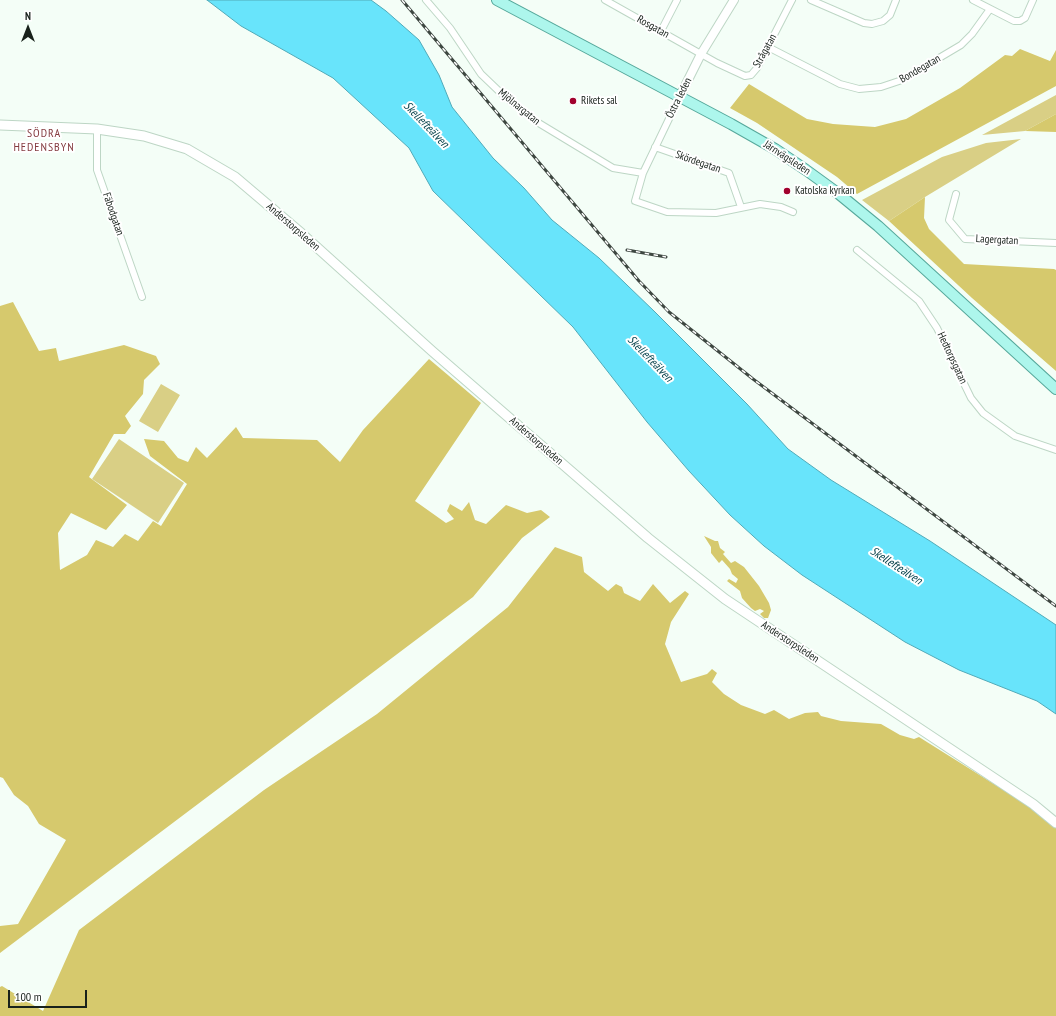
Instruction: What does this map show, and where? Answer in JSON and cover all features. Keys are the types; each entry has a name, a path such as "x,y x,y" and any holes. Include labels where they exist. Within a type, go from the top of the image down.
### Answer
{"main road":[{"name":"Järnvägsleden","path":"497,0 775,149 859,210 1056,389"},
{"name":"Anderstorpsleden","path":"0,125 97,130 144,136 187,149 234,178 301,234 646,536 725,599 1020,795 1056,823"}],"street":[{"name":"Mjölnargatan","path":"426,0 450,28 481,74 537,122 613,168 643,173"},
{"name":"Rosgatan","path":"604,0 701,54"},
{"path":"661,31 677,0"},
{"name":"Östra leden","path":"734,0 701,54 679,98 643,173 635,201 656,210 687,214 716,213 741,207"},
{"name":"Strågatan","path":"701,54 745,76 751,75 757,68 792,0"},
{"path":"811,0 864,23 872,24 883,21 890,16 896,0"},
{"path":"973,0 1014,21 1020,21 1025,18 1033,0"},
{"name":"Bondegatan","path":"768,47 840,84 859,89 881,87 902,80 961,45 972,34 990,8"},
{"name":"Fäbodgatan","path":"97,130 96,170 142,298"},
{"name":"Skördegatan","path":"655,147 729,173 741,207"},
{"name":"Lagergatan","path":"956,194 949,220 965,239 1056,243"},
{"path":"741,207 760,204 771,205 793,212"},
{"name":"Hedtorpsgatan","path":"857,250 919,301 937,328 971,398 983,413 1015,436 1056,450"}],"shaded area":[{"path":"1020,49 1050,61 1056,50 1056,86 857,194 837,177 757,123 730,108 749,84 807,119 833,124 875,127 906,119 960,88 1005,55 1012,56"},
{"path":"1056,95 1056,114 1025,131 982,135"},
{"path":"1056,114 1056,132 1025,131"},
{"path":"1021,139 925,197 889,221 862,200 942,157 986,143"},
{"path":"925,197 924,218 929,229 964,264 1056,270 1056,371 972,298 889,221"},
{"path":"13,302 39,351 56,348 59,361 124,345 156,356 160,364 144,380 143,394 125,416 131,426 125,434 114,434 89,477 127,505 106,530 71,513 58,533 60,570 87,555 96,540 113,547 125,534 138,541 153,521 161,526 187,484 150,456 144,439 164,441 178,458 188,462 196,447 207,458 236,427 243,438 317,440 340,462 363,430 429,359 481,403 415,501 446,523 454,519 447,511 450,504 462,511 469,502 475,520 486,524 506,505 527,513 541,510 550,517 522,538 473,597 0,953 0,926 18,924 66,840 39,824 28,806 14,795 3,778 0,777 0,306"},
{"path":"161,384 180,395 158,432 139,421"},
{"path":"119,439 184,483 158,523 92,479"},
{"path":"704,536 718,541 720,548 725,552 723,554 731,563 735,561 744,567 759,586 769,603 771,610 768,618 764,618 760,614 764,611 760,609 755,611 751,608 742,598 740,591 727,581 729,579 736,583 738,579 732,574 730,569 722,560 719,563 711,553 711,547"},
{"path":"555,547 582,557 584,572 608,591 616,584 622,587 624,593 640,601 653,584 670,603 685,591 689,594 671,622 665,644 681,682 707,674 712,669 717,673 712,682 724,694 741,705 765,714 774,710 789,719 805,713 818,712 821,716 841,721 881,724 900,735 914,739 919,737 1029,806 1056,828 1056,1016 0,1016 0,987 2,986 43,1011 79,930 264,790 377,714 508,607"}],"water":[{"name":"Skellefteälven","path":"207,0 371,0 386,11 419,40 439,75 452,107 493,158 524,188 552,220 599,258 655,312 747,404 788,449 831,480 930,541 1056,625 1056,714 1037,701 959,670 905,642 802,575 764,546 730,515 689,471 647,422 573,327 433,191 409,148 333,78 241,26"}],"railway":[{"path":"402,0 639,281 669,312 753,379 1056,606"},
{"path":"627,250 666,257"}],"place":[{"name":"Rikets sal","path":"573,101"},
{"name":"Katolska kyrkan","path":"787,191"}],"district":[{"name":"SÖDRA HEDENSBYN","path":"44,141"}]}
